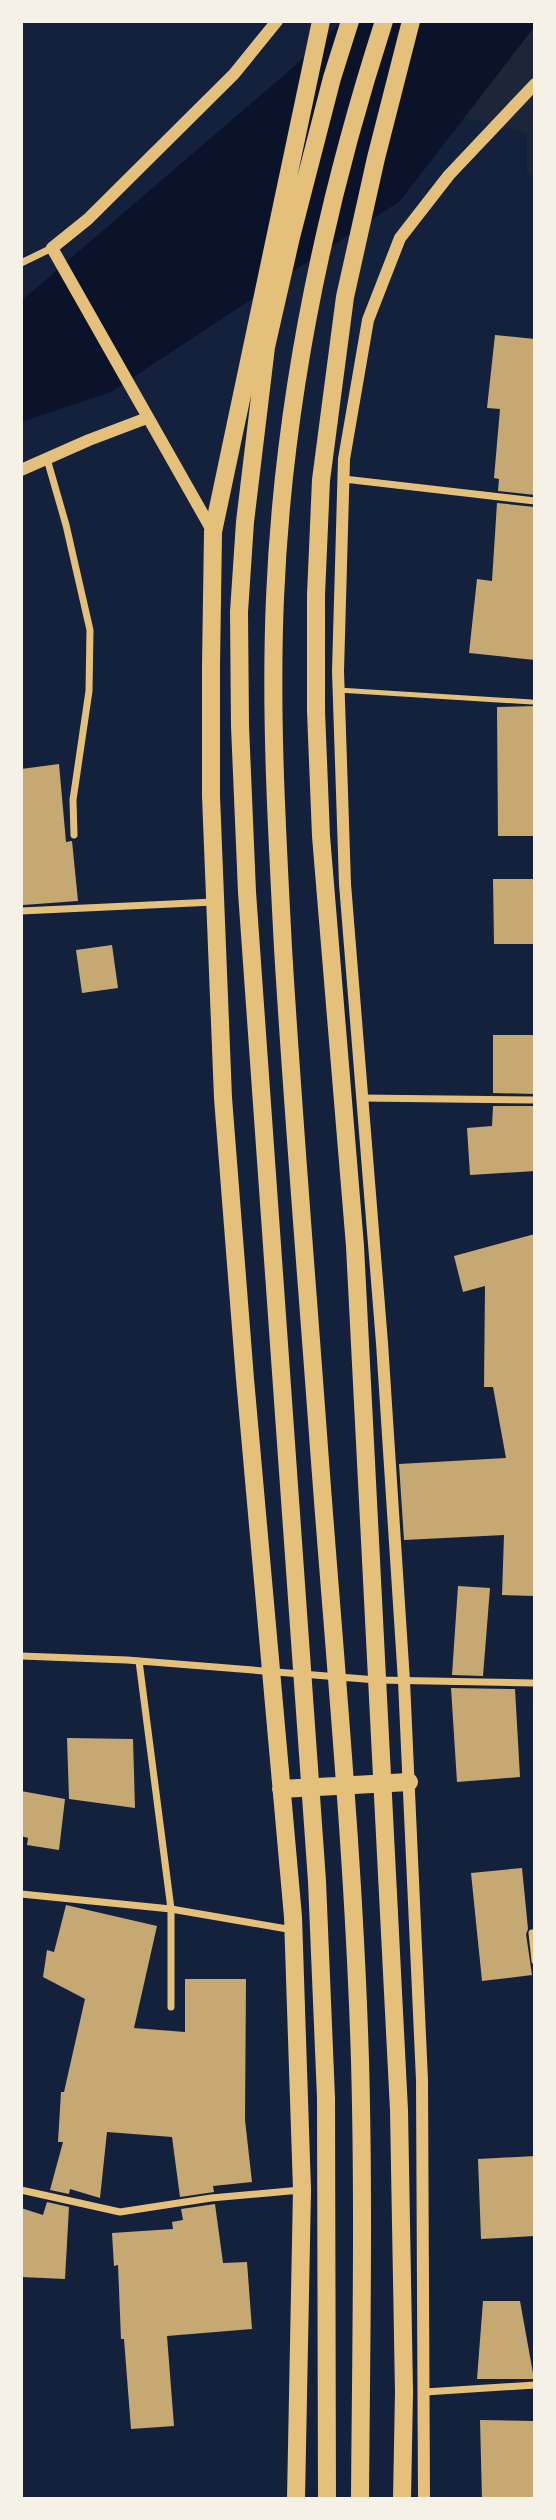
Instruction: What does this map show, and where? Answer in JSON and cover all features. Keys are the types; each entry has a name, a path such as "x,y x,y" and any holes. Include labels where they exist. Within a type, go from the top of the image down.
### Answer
{"main road":[{"path":"296,2499 302,2190 293,1930 224,1111 211,796 213,532 321,21"},
{"path":"327,2499 326,2098 317,1881 247,892 240,726 239,612 245,523 266,347 325,104 350,21"},
{"path":"360,2499 360,2058 352,1896 287,1008 275,813 273,703 275,594 285,471 304,336 358,103 384,21"},
{"path":"402,2499 404,2392 399,2110 355,1246 321,836 316,711 316,595 321,480 345,297 376,158 411,21"},
{"path":"281,1789 409,1782"}],"street":[{"path":"21,262 52,248 88,219 234,74 277,21"},
{"path":"424,2499 422,2080 409,1782 382,1343 345,884 338,690 344,459 368,320 400,238 449,175 535,84"},
{"path":"52,248 213,532"},
{"path":"21,470 148,418"},
{"path":"47,459 66,525 90,630 89,691 73,800 74,835"},
{"path":"344,478 535,500"},
{"path":"21,911 214,902"},
{"path":"362,1098 535,1100"},
{"path":"21,1656 139,1661 377,1680 535,1683"},
{"path":"139,1661 171,1909 171,2007"},
{"path":"21,1894 171,1909 293,1930"},
{"path":"533,1933 535,1961"},
{"path":"21,2189 120,2212 211,2198 302,2190"},
{"path":"425,2392 535,2385"}],"lane":[{"path":"338,690 532,702"}],"shaded area":[{"path":"343,21 535,21 535,26 400,201 111,392 21,422 21,301 290,70"},
{"path":"535,21 535,175 527,173 527,132 407,106"},
{"path":"532,1704 535,1704 535,1863"}],"building":[{"path":"495,335 535,339 535,495 498,491 499,479 494,478 500,409 487,408"},
{"path":"497,503 535,507 535,660 469,653 477,579 492,581"},
{"path":"535,706 535,836 498,836 497,707"},
{"path":"59,764 66,842 72,841 78,901 23,905 21,769"},
{"path":"493,879 535,879 535,944 494,944"},
{"path":"112,945 118,988 82,993 76,950"},
{"path":"493,1035 535,1035 535,1094 493,1093"},
{"path":"493,1106 535,1106 535,1171 470,1175 467,1128 492,1126"},
{"path":"535,1234 535,1596 502,1595 504,1535 404,1540 399,1464 506,1458 493,1387 484,1387 485,1286 463,1292 454,1256"},
{"path":"458,1586 490,1588 483,1676 452,1675"},
{"path":"451,1688 515,1689 520,1777 457,1782"},
{"path":"67,1738 133,1739 135,1808 69,1799"},
{"path":"21,1791 65,1799 59,1850 27,1845 28,1838 21,1836"},
{"path":"522,1868 528,1929 526,1934 532,1975 482,1981 471,1873"},
{"path":"66,1905 157,1926 134,2028 185,2032 185,1979 246,1979 245,2120 252,2182 213,2186 214,2192 180,2197 172,2137 107,2132 100,2198 70,2189 69,2194 50,2190 63,2142 58,2142 61,2092 64,2092 85,1999 43,1977 47,1950 54,1952"},
{"path":"535,2156 535,2236 481,2239 478,2159"},
{"path":"47,2202 69,2207 65,2279 21,2277 21,2208 43,2215"},
{"path":"215,2204 223,2263 247,2262 252,2329 167,2336 174,2426 131,2429 124,2339 121,2339 118,2265 114,2266 112,2233 173,2229 172,2222 183,2220 181,2209"},
{"path":"483,2301 520,2301 534,2379 477,2379"},
{"path":"480,2420 533,2421 534,2499 482,2499"}]}
